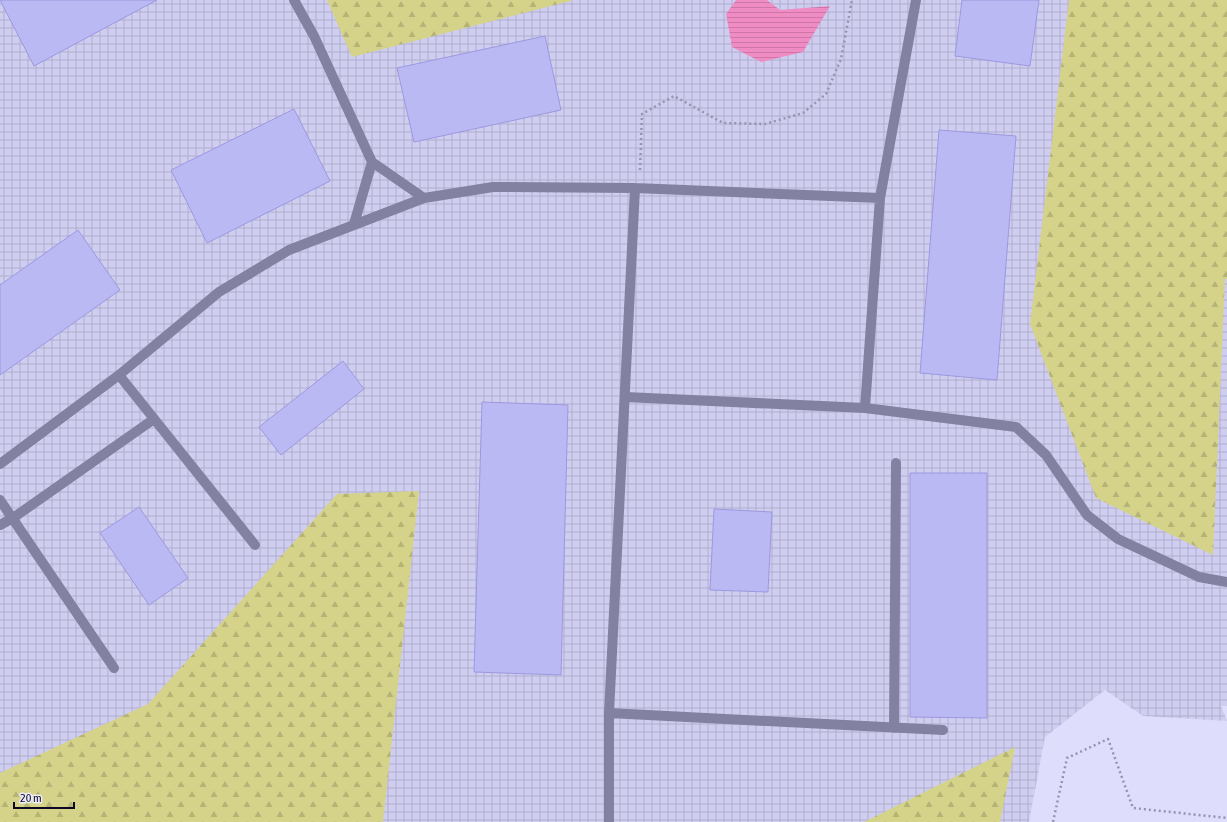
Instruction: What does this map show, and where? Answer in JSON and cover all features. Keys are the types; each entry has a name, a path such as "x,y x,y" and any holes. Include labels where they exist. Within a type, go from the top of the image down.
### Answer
{"street":[{"path":"294,0 314,36 372,162 424,198"},
{"path":"865,408 880,198 916,0"},
{"path":"354,224 372,162"},
{"path":"0,464 119,375 219,292 289,250 424,198 493,187 635,188 880,198"},
{"path":"609,822 609,713 635,188"},
{"path":"119,375 255,545"},
{"path":"625,397 865,408 1016,428 1046,455 1087,515 1118,539 1199,577 1227,582"},
{"path":"0,526 154,418"},
{"path":"894,728 896,464"},
{"path":"0,500 114,668"},
{"path":"609,713 943,730"}],"path":[{"path":"640,170 642,114 674,96 723,123 765,124 803,113 826,94 841,59 852,0"},
{"path":"1053,822 1067,758 1108,739 1133,808 1227,818"}],"shaded area":[{"path":"0,0 1227,0 1227,706 1221,706 1227,721 1143,716 1105,690 1045,737 1029,822 0,822"},
{"path":"736,0 767,0 780,10 830,6 803,52 761,62 732,47 726,14"}],"green space":[{"path":"327,0 574,0 352,57"},
{"path":"1069,0 1227,0 1227,279 1225,279 1213,555 1096,498 1030,324"},
{"path":"419,491 383,822 0,822 0,773 148,704 337,494"},
{"path":"1015,747 1000,822 864,822"}],"building":[{"path":"0,0 157,0 34,66"},
{"path":"962,0 1039,0 1030,66 955,56"},
{"path":"545,36 561,110 414,142 397,68"},
{"path":"294,109 330,181 207,243 171,170"},
{"path":"939,130 1016,136 997,380 920,373"},
{"path":"78,230 120,290 0,375 0,285"},
{"path":"343,361 364,389 281,455 259,427"},
{"path":"482,402 568,405 561,675 474,672"},
{"path":"910,473 987,473 987,718 910,717"},
{"path":"139,507 188,578 149,605 100,533"},
{"path":"714,509 772,512 768,592 710,590"}]}
